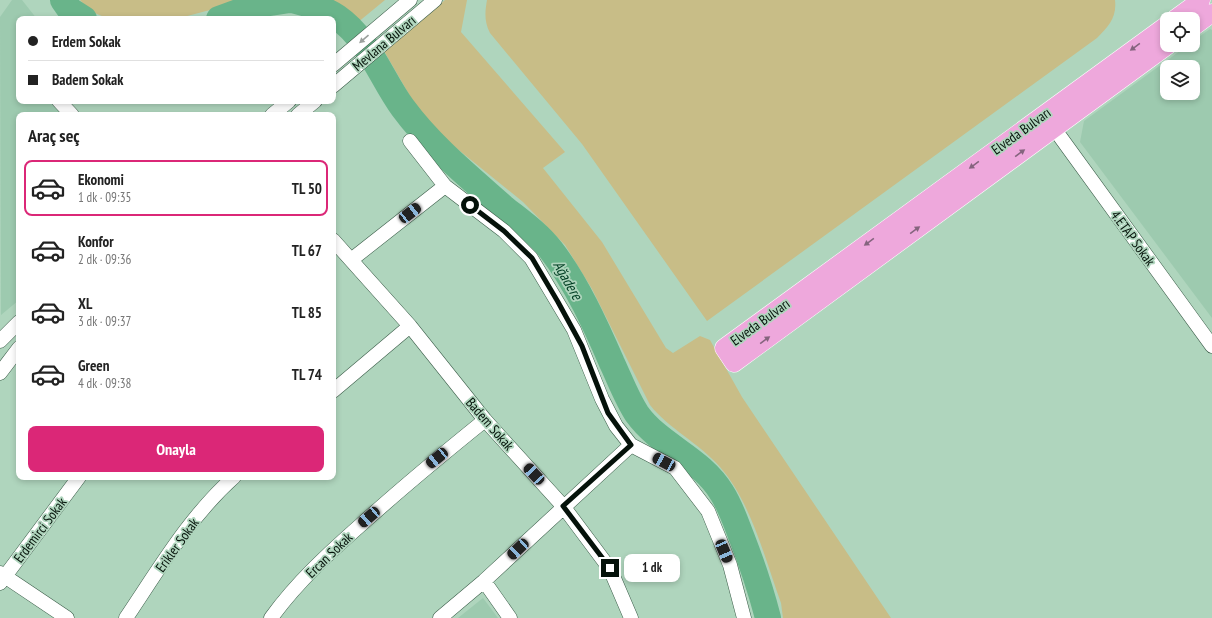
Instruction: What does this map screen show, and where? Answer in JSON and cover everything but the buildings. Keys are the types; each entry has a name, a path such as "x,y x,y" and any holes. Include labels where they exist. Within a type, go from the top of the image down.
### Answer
{"main road":[{"path":"1184,12 1201,0"},
{"path":"1200,22 1212,13"},
{"name":"Elveda Bulvarı","path":"1160,30 1049,122 734,362 724,348 1049,122 1160,50"}],"street":[{"name":"Mevlana Bulvarı","path":"336,63 410,0"},
{"name":"Mevlana Bulvarı","path":"336,84 435,0"},
{"path":"62,104 69,112"},
{"path":"276,112 285,104"},
{"path":"302,112 311,104"},
{"name":"4.ETAP Sokak","path":"1049,122 1212,346"},
{"path":"410,141 445,186 504,231 532,258 579,341 608,413 631,445 676,468 708,512 730,565 744,618"},
{"path":"351,260 445,186"},
{"name":"Badem Sokak","path":"336,246 351,260 410,326 485,420 563,506 610,568 631,618"},
{"path":"16,325 0,340 16,349"},
{"path":"336,388 410,326"},
{"path":"0,373 16,351"},
{"name":"Ercan Sokak","path":"271,618 288,594 336,547 414,478 485,420"},
{"path":"440,618 484,581 563,506 631,445"},
{"name":"Erdemirci Sokak","path":"2,577 77,480"},
{"name":"Erikler Sokak","path":"126,618 183,534 219,491 231,480"},
{"path":"2,577 67,618"},
{"path":"484,581 510,618"}],"shaded area":[{"path":"12,0 22,0 35,16 16,16 16,104 52,104 60,112 16,112 16,302 1,315 0,17"},
{"path":"80,0 238,0 225,6 187,16 102,16 90,11"},
{"path":"319,0 385,0 357,23"},
{"path":"445,0 467,0 461,32 565,152 543,168 602,242 666,348 673,353 700,336 710,340 742,397 891,618 783,618 781,603 763,550 749,514 731,481 712,458 666,421 650,405 592,289 565,245 523,202 434,130 414,103 384,51"},
{"path":"487,0 1115,0 1115,11 1111,21 1097,38 707,321 582,144 490,33 486,16"},
{"path":"1210,29 1212,30 1212,318 1080,142 1084,121 1160,65 1160,100 1200,100 1200,60 1167,60 1178,52 1200,52 1200,36"},
{"path":"483,598 498,618 458,618"}],"waterway":[{"name":"Ağadere","path":"63,0 70,10 79,16"},
{"name":"Ağadere","path":"227,16 257,5 290,0"},
{"name":"Ağadere","path":"292,0 327,11 335,16"},
{"name":"Ağadere","path":"336,16 358,36 395,96 414,122 463,172 534,232 551,250 569,276 585,305 627,396 637,414 657,435 703,470 725,498 749,558 768,618"}],"route":[{"path":"470,205 504,231 532,258 582,346 608,413 631,445 563,506 610,568"}]}
